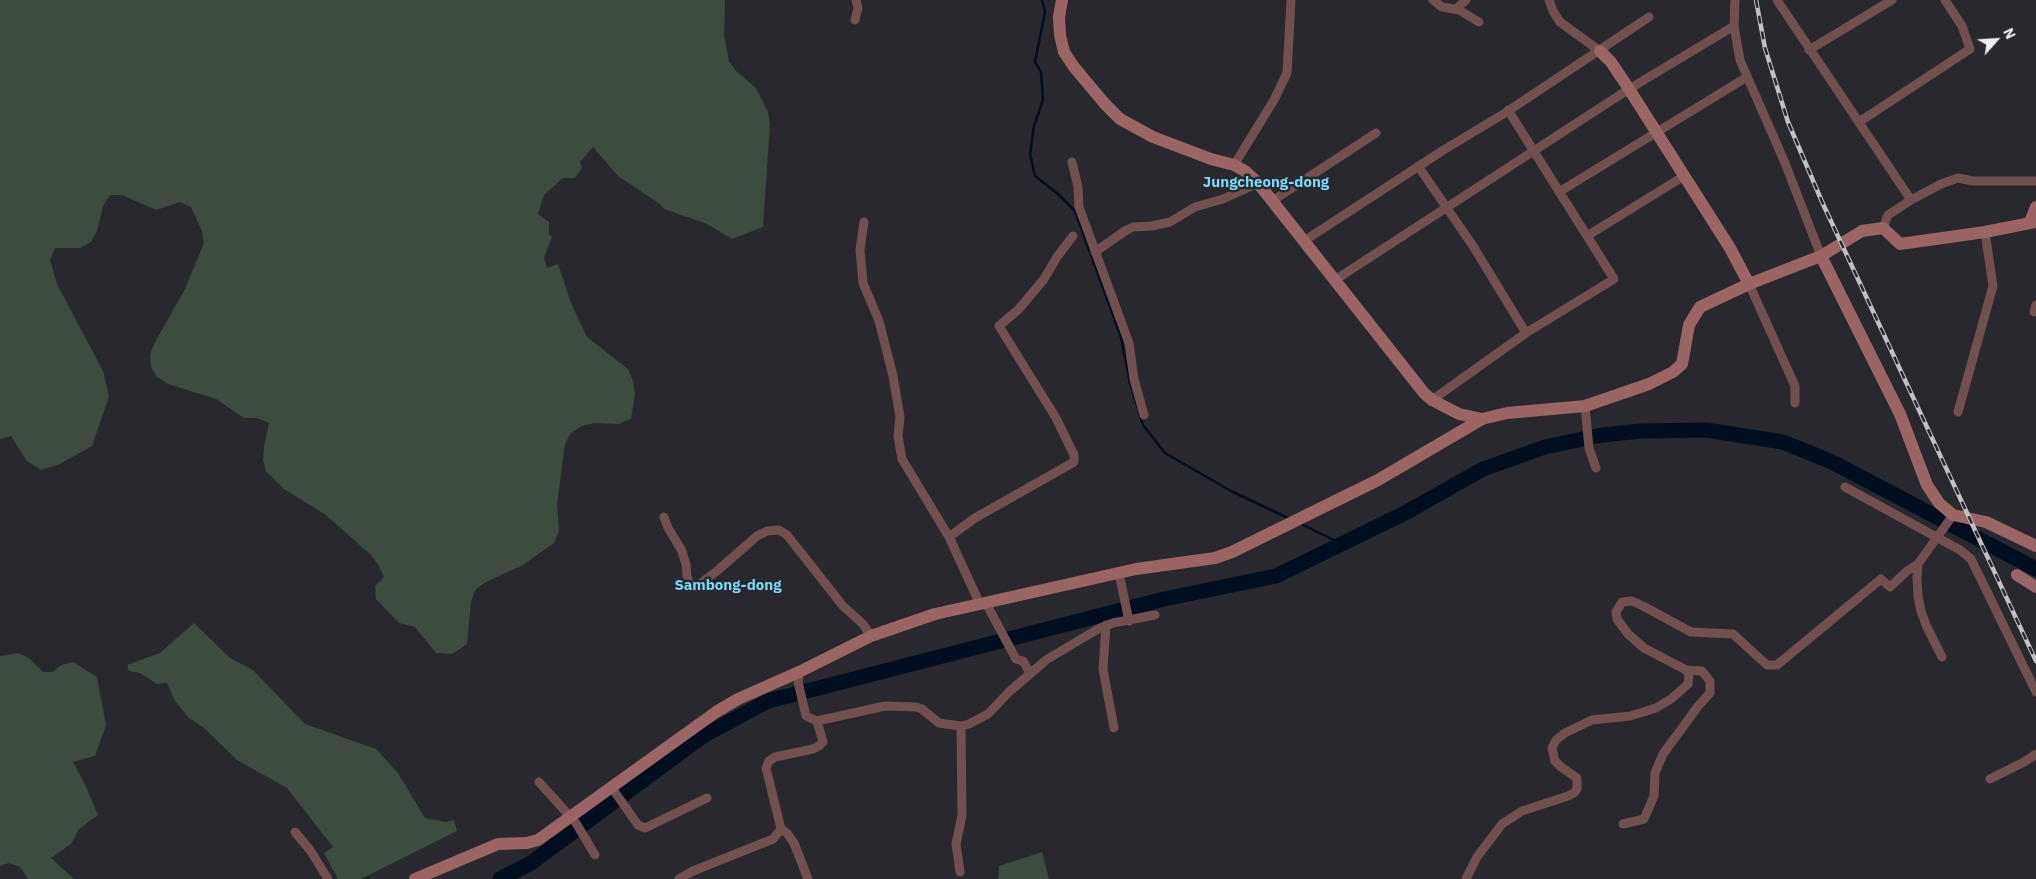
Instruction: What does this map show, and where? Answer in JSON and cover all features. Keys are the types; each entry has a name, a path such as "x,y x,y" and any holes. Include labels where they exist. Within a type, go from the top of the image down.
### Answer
{"main road":[{"path":"1062,0 1059,17 1060,35 1064,52 1074,67 1120,119 1153,137 1211,159 1234,165 1245,171 1258,183 1412,380 1432,400 1459,414 1482,419"},
{"path":"1600,51 1611,62 1629,89 1730,248 1749,284"},
{"path":"415,879 498,844 527,843 538,840 573,820 716,712 738,699 798,677 871,636 935,614 1119,573 1163,564 1215,558 1232,552 1378,480 1482,419 1507,413 1585,406 1649,384 1673,372 1682,364 1689,325 1695,314 1707,303 1749,284 1821,256 1865,231 1883,228 1900,244 1985,232 2033,222 2036,207"},
{"path":"1821,256 1900,414 1927,485 1939,503 1952,518 1986,522 2036,546"},
{"path":"2018,575 2036,586"}],"street":[{"path":"855,20 858,8 856,0"},
{"path":"1234,165 1274,100 1287,73 1291,0"},
{"path":"1433,0 1442,7 1469,14 1479,22"},
{"path":"1456,10 1466,0"},
{"path":"1549,0 1553,12 1560,22 1600,51"},
{"path":"1735,0 1734,26 1740,60 1785,163 1821,256"},
{"path":"1778,0 1809,50 1911,200"},
{"path":"1809,50 1892,0"},
{"path":"1859,122 1970,49 1962,26 1946,0"},
{"path":"1304,241 1418,166 1600,51 1649,17"},
{"path":"1335,280 1629,89 1734,26"},
{"path":"1559,192 1747,76"},
{"path":"1432,400 1526,333 1614,279 1508,110"},
{"path":"1272,201 1376,133"},
{"path":"1072,162 1078,187 1079,207 1129,343 1134,379 1144,415"},
{"path":"1418,166 1473,246 1526,333"},
{"path":"1587,236 1684,176"},
{"path":"1883,228 1888,215 1911,200 1958,178 1972,181 2036,181"},
{"path":"1095,252 1125,230 1133,227 1152,226 1170,222 1195,207 1223,199 1258,183"},
{"path":"864,222 860,250 863,283 879,321 894,376 900,417 898,436 902,459 949,537 983,603 1016,659 1023,661 1030,673"},
{"path":"1958,412 1993,286 1985,232"},
{"path":"949,537 975,518 1074,462 1074,455 1056,418 999,326 1014,315 1032,294 1074,236"},
{"path":"1749,284 1795,386 1795,403"},
{"path":"1585,406 1589,448 1596,468"},
{"path":"1845,487 1939,536 1971,559 2036,692"},
{"path":"664,517 668,528 681,549 686,564 687,577 692,587 697,586 717,571 757,536 767,531 779,530 787,535 842,606 863,624 871,636"},
{"path":"1623,824 1644,819 1654,796 1655,773 1663,754 1710,693 1710,681 1702,671 1686,670 1650,651 1628,634 1617,620 1616,612 1622,602 1632,601 1691,632 1733,634 1767,665 1777,665 1882,579 1890,587 1907,571 1918,564 1952,518"},
{"path":"1918,564 1918,596 1921,611 1942,656"},
{"path":"1119,573 1129,619"},
{"path":"798,677 801,700 806,716 816,721 885,706 916,707 922,709 939,723 961,726 978,721 1046,660 1106,625 1129,619 1155,616"},
{"path":"1106,625 1103,669 1114,728"},
{"path":"1466,879 1477,857 1502,824 1522,811 1568,796 1577,789 1577,778 1561,768 1555,761 1552,748 1556,740 1564,733 1592,720 1630,716 1656,708 1671,699 1688,684 1689,675 1686,670"},
{"path":"808,879 794,843 787,833 781,829 766,768 769,761 776,757 813,750 819,746 823,742 816,721"},
{"path":"960,872 956,844 962,815 961,726"},
{"path":"1990,779 2036,754"},
{"path":"539,782 573,820 584,835 594,855"},
{"path":"613,790 638,825 645,828 708,798"},
{"path":"679,879 693,871 773,839 781,829"},
{"path":"295,832 315,856 328,879"}],"green space":[{"path":"0,0 725,0 724,36 729,61 736,71 756,88 768,112 770,124 763,227 732,239 707,224 664,209 660,204 618,176 593,147 580,162 582,168 575,178 563,178 544,195 538,214 549,222 549,235 552,237 544,258 547,268 558,264 571,303 587,337 628,369 633,381 635,394 631,419 619,424 594,423 582,426 571,433 565,444 557,505 559,531 554,543 523,565 486,582 476,589 471,601 467,644 452,654 436,653 415,627 399,623 376,599 375,586 384,577 372,556 326,515 284,489 266,471 263,460 269,423 257,418 244,418 216,399 168,384 157,377 151,367 150,355 154,344 185,289 204,243 202,231 191,207 180,202 156,210 122,195 110,195 103,206 97,231 91,242 80,248 55,248 50,260 57,284 103,371 109,396 92,446 58,465 41,470 27,461 11,436 0,439"},
{"path":"194,623 230,658 253,670 305,724 376,749 398,773 425,818 445,822 454,820 457,831 361,879 338,879 324,853 333,847 287,788 237,760 203,727 189,718 175,701 167,683 157,684 140,673 129,671 127,665 160,653"},
{"path":"18,653 29,658 43,672 53,672 61,665 73,662 97,677 106,725 95,756 73,762 98,815 79,829 71,844 51,858 74,879 28,879 20,867 9,863 0,866 0,656"},
{"path":"1042,852 1049,879 998,879 999,866"}],"waterway":[{"path":"1042,0 1045,12 1035,62 1041,72 1043,100 1034,126 1030,154 1035,176 1058,194 1075,211 1121,337 1130,383 1143,425 1165,453 1231,491 1290,519"},
{"path":"500,879 531,863 703,736 768,701 1164,599 1276,576 1405,513 1483,469 1545,447 1602,435 1641,431 1706,430 1783,442 1832,462 2036,569"},
{"path":"1299,523 1342,544"}],"railway":[{"path":"1756,0 1765,48 1788,122 1823,204 2036,661"}],"district":[{"name":"Jungcheong-dong","path":"1266,183"},
{"name":"Sambong-dong","path":"728,586"}]}
